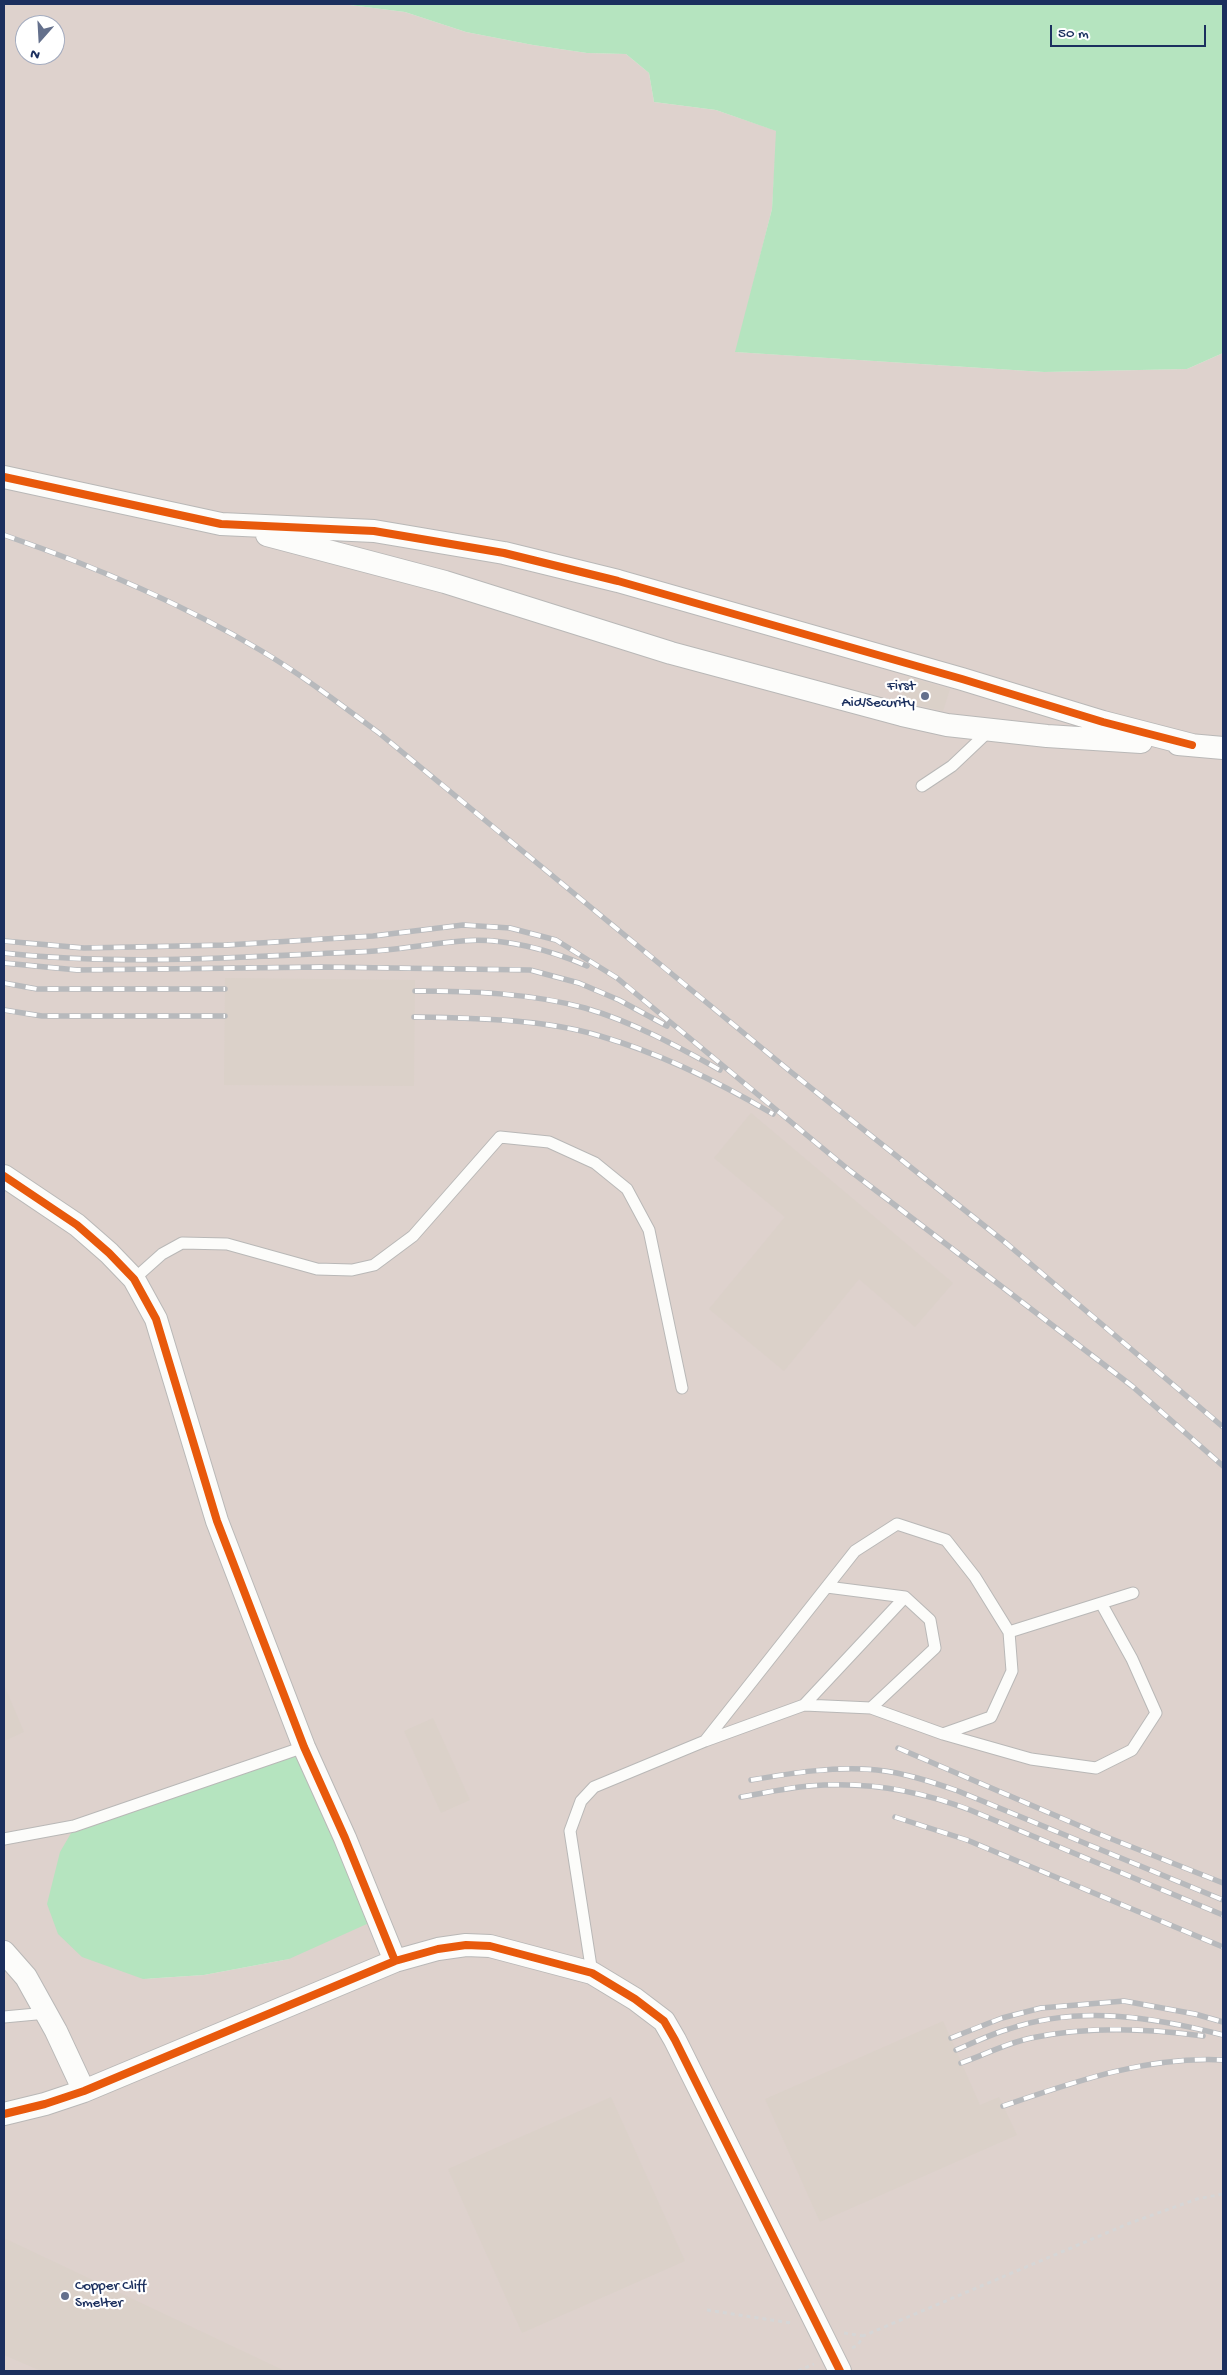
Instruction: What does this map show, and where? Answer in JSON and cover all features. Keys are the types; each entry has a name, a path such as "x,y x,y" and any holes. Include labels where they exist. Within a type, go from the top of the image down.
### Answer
{"street":[{"path":"4,477 220,523 445,582 671,653 902,715 947,725 1047,736 1223,748"},
{"path":"220,523 374,531 504,553 618,581 962,679 1103,722 1192,745"},
{"path":"4,1176 78,1226 109,1253 134,1279 156,1319 217,1521 304,1746 396,1960"},
{"path":"4,2114 45,2104 84,2091 396,1960 438,1949 466,1945 490,1946 592,1973 635,1999 664,2021 836,2364"},
{"path":"4,1952 26,1977 47,2013 84,2091"}],"lane":[{"path":"922,786 952,766 990,730"},
{"path":"134,1279 162,1254 182,1243 227,1244 317,1269 352,1270 374,1265 413,1236 500,1137 549,1142 595,1163 627,1189 649,1230 682,1388"},
{"path":"705,1740 855,1551 897,1524 946,1540 975,1577 1009,1632 1012,1671 990,1717 943,1734"},
{"path":"827,1586 905,1596 930,1620 935,1648 871,1708"},
{"path":"1009,1632 1133,1592"},
{"path":"804,1705 905,1596"},
{"path":"592,1973 570,1831 581,1801 594,1787 705,1740 804,1705 871,1708 943,1734 1031,1759 1096,1768 1132,1750 1156,1713 1132,1659 1101,1603"},
{"path":"4,1839 74,1826 304,1746"},
{"path":"4,2017 47,2013"}],"path":[{"path":"707,2310 863,2336 1130,2223 1197,2198 1223,2194"},
{"path":"798,2371 836,2364 858,2345 863,2336"}],"shaded area":[{"path":"4,4 342,4 405,12 466,32 533,45 587,53 626,54 649,73 654,102 716,110 777,131 772,209 736,352 1044,372 1187,369 1223,353 1223,2371 4,2371","holes":["289,1959 204,1975 143,1979"]}],"green space":[{"path":"342,4 1223,4 1223,353 1187,369 1044,372 735,352 772,209 776,131 716,110 654,102 649,73 626,54 587,53 533,45 466,32 405,12"},
{"path":"303,1749 378,1919 289,1959 204,1975 143,1979 82,1957 58,1934 47,1904 60,1852 74,1828"}],"building":[{"name":"First Aid/Security","path":"908,677 950,689 943,711 901,701"},
{"path":"225,978 415,980 414,1086 224,1085"},
{"path":"751,1113 953,1283 915,1327 859,1279 784,1371 709,1309 785,1217 714,1158"},
{"path":"4,1685 24,1732 4,1741"},
{"path":"433,1718 470,1800 441,1813 404,1731"},
{"path":"943,2021 980,2105 999,2097 1017,2135 820,2222 765,2099"},
{"path":"611,2097 685,2261 522,2333 448,2169"},
{"name":"Copper Cliff Smelter","path":"4,2238 285,2371 41,2371 4,2355"}],"railway":[{"path":"4,535 102,572 199,616 276,660 379,733 791,1072 1006,1243 1223,1427"},
{"path":"4,941 84,948 227,945 373,936 463,925 510,928 556,940 617,978 849,1170 1132,1386 1223,1466"},
{"path":"4,953 91,959 224,958 369,951 477,940 526,946 587,966"},
{"path":"4,963 77,970 322,967 530,970 579,983 619,1000 667,1026"},
{"path":"4,983 37,989 225,989"},
{"path":"415,991 522,996 585,1008 637,1027 720,1070"},
{"path":"4,1010 42,1016 225,1016"},
{"path":"414,1017 508,1020 578,1030 623,1043 689,1069 773,1114"},
{"path":"898,1748 1094,1832 1223,1883"},
{"path":"751,1780 798,1773 861,1769 887,1771 928,1781 958,1791 1223,1900"},
{"path":"741,1797 792,1788 830,1785 871,1786 911,1792 970,1810 1223,1915"},
{"path":"895,1817 967,1840 1223,1947"},
{"path":"951,2038 1002,2018 1041,2008 1124,2001 1195,2014 1223,2022"},
{"path":"956,2050 996,2033 1063,2017 1116,2016 1143,2019 1223,2035"},
{"path":"961,2063 1022,2040 1052,2034 1095,2030 1138,2030 1203,2036"},
{"path":"1003,2106 1111,2072 1139,2066 1167,2062 1223,2060"}],"cycle path":[{"path":"4,477 221,524 374,531 504,553 618,581 962,679 1103,722 1192,745"},
{"path":"4,1176 77,1225 109,1253 134,1279 156,1319 217,1521 304,1747 345,1838 395,1961"},
{"path":"4,2114 45,2104 84,2091 395,1961 438,1949 466,1945 490,1946 592,1973 635,1999 664,2021 840,2371"}],"place":[{"name":"First Aid/Security","path":"925,696"},
{"name":"Copper Cliff Smelter","path":"65,2296"}]}
